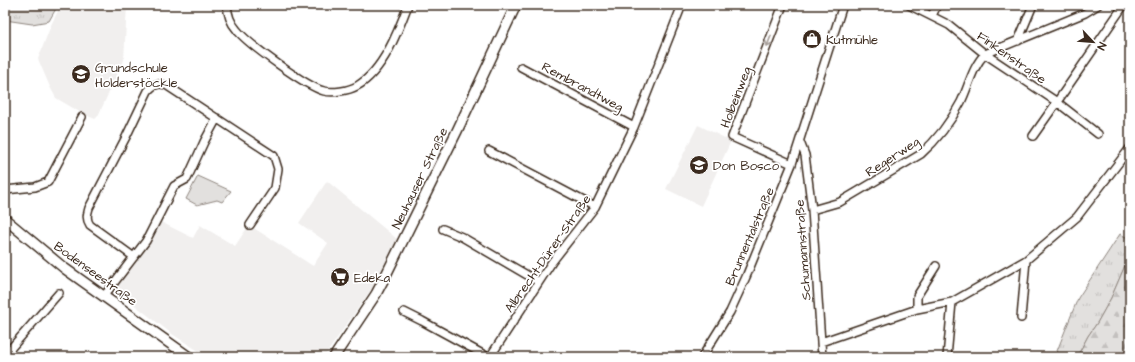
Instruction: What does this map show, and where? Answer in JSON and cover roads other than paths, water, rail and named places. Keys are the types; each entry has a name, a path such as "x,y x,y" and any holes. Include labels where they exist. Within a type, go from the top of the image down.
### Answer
{"street":[{"path":"227,5 230,19 237,31 272,59 312,86 326,91 334,91 347,90 356,87 371,76 390,46 408,5"},
{"name":"Neuhauser Straße","path":"334,357 376,294 457,131 516,5"},
{"name":"Albrecht-Dürer-Straße","path":"489,357 552,262 595,207 634,127 682,5"},
{"name":"Holbeinweg","path":"783,5 732,137 792,164"},
{"name":"Brunnentalstraße","path":"702,357 730,312 746,277 792,164 843,5"},
{"name":"Finkenstraße","path":"909,5 949,25 985,54 1057,102 1098,134"},
{"path":"932,16 937,5"},
{"path":"1018,41 1032,5"},
{"path":"985,54 1018,41 1098,5"},
{"path":"1033,136 1124,5"},
{"name":"Regerweg","path":"812,210 840,202 921,154 931,145 946,127 962,102 978,61 985,54"},
{"name":"Rembrandtweg","path":"521,67 634,127"},
{"path":"134,257 90,225 87,220 87,216 89,208 148,91 157,84 166,85 274,156 278,168 275,188 250,225"},
{"path":"5,190 35,187 48,182 82,117"},
{"path":"104,296 146,242 174,186 186,179 217,118"},
{"name":"Schumannstraße","path":"800,142 805,156 812,210 822,357"},
{"path":"821,342 917,309 952,302 1026,260 1077,217 1130,148"},
{"path":"489,151 595,207"},
{"name":"Bodenseestraße","path":"5,219 64,268 189,357"},
{"path":"443,230 462,237 539,282"},
{"path":"1021,318 1026,260"},
{"path":"917,309 917,296 936,266"},
{"path":"5,355 59,292"},
{"path":"947,357 952,302"},
{"path":"404,312 489,357"},
{"name":"Bodenseestraße","path":"174,345 195,357"}],"place":[{"name":"Kutmühle","path":"812,39"},
{"name":"Grundschule Holderstöckle","path":"81,74"},
{"name":"Don Bosco","path":"699,165"},
{"name":"Edeka","path":"340,277"}]}
